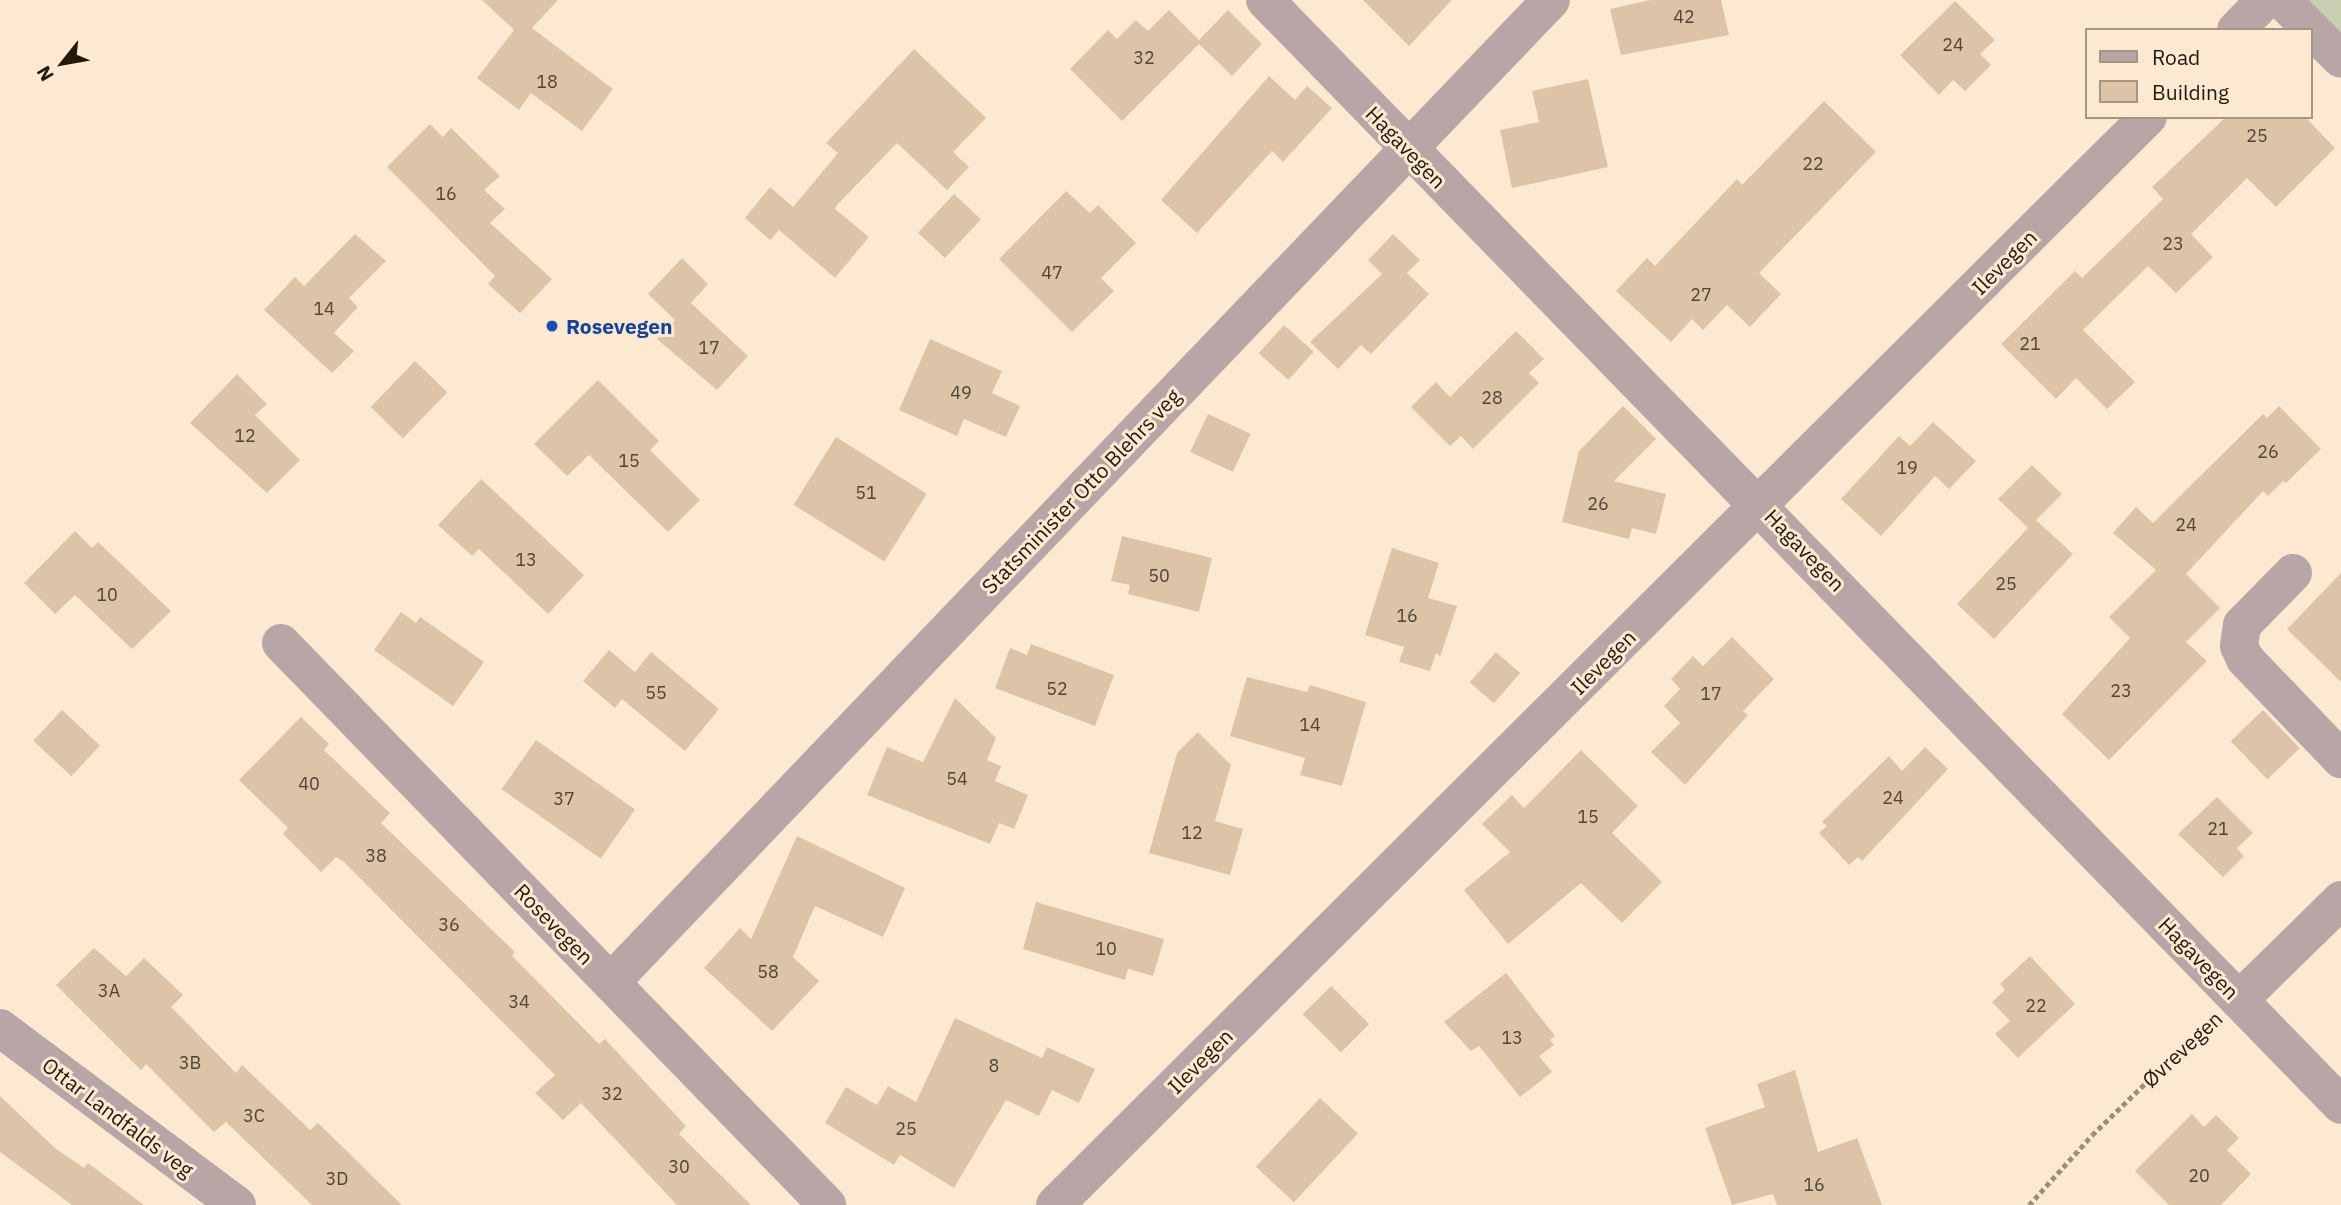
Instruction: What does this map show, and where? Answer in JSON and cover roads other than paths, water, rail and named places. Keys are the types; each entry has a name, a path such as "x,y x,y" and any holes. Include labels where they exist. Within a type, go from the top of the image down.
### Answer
{"street":[{"name":"Hagavegen","path":"1265,0 1408,151 1761,505 2341,1105"},
{"name":"Statsminister Otto Blehrs veg","path":"611,982 1551,0"},
{"path":"2238,28 2265,0"},
{"path":"2282,0 2310,28"},
{"path":"2313,31 2341,59"},
{"name":"Ilevegen","path":"1055,1205 2146,119"},
{"path":"2293,573 2242,625 2239,646 2245,659 2341,759"},
{"name":"Rosevegen","path":"281,643 827,1205"},
{"name":"Øvrevegen","path":"2239,1000 2341,900"},
{"name":"Ottar Landfalds veg","path":"0,1027 237,1205"}],"place":[{"name":"Rosevegen","path":"552,326"}]}
